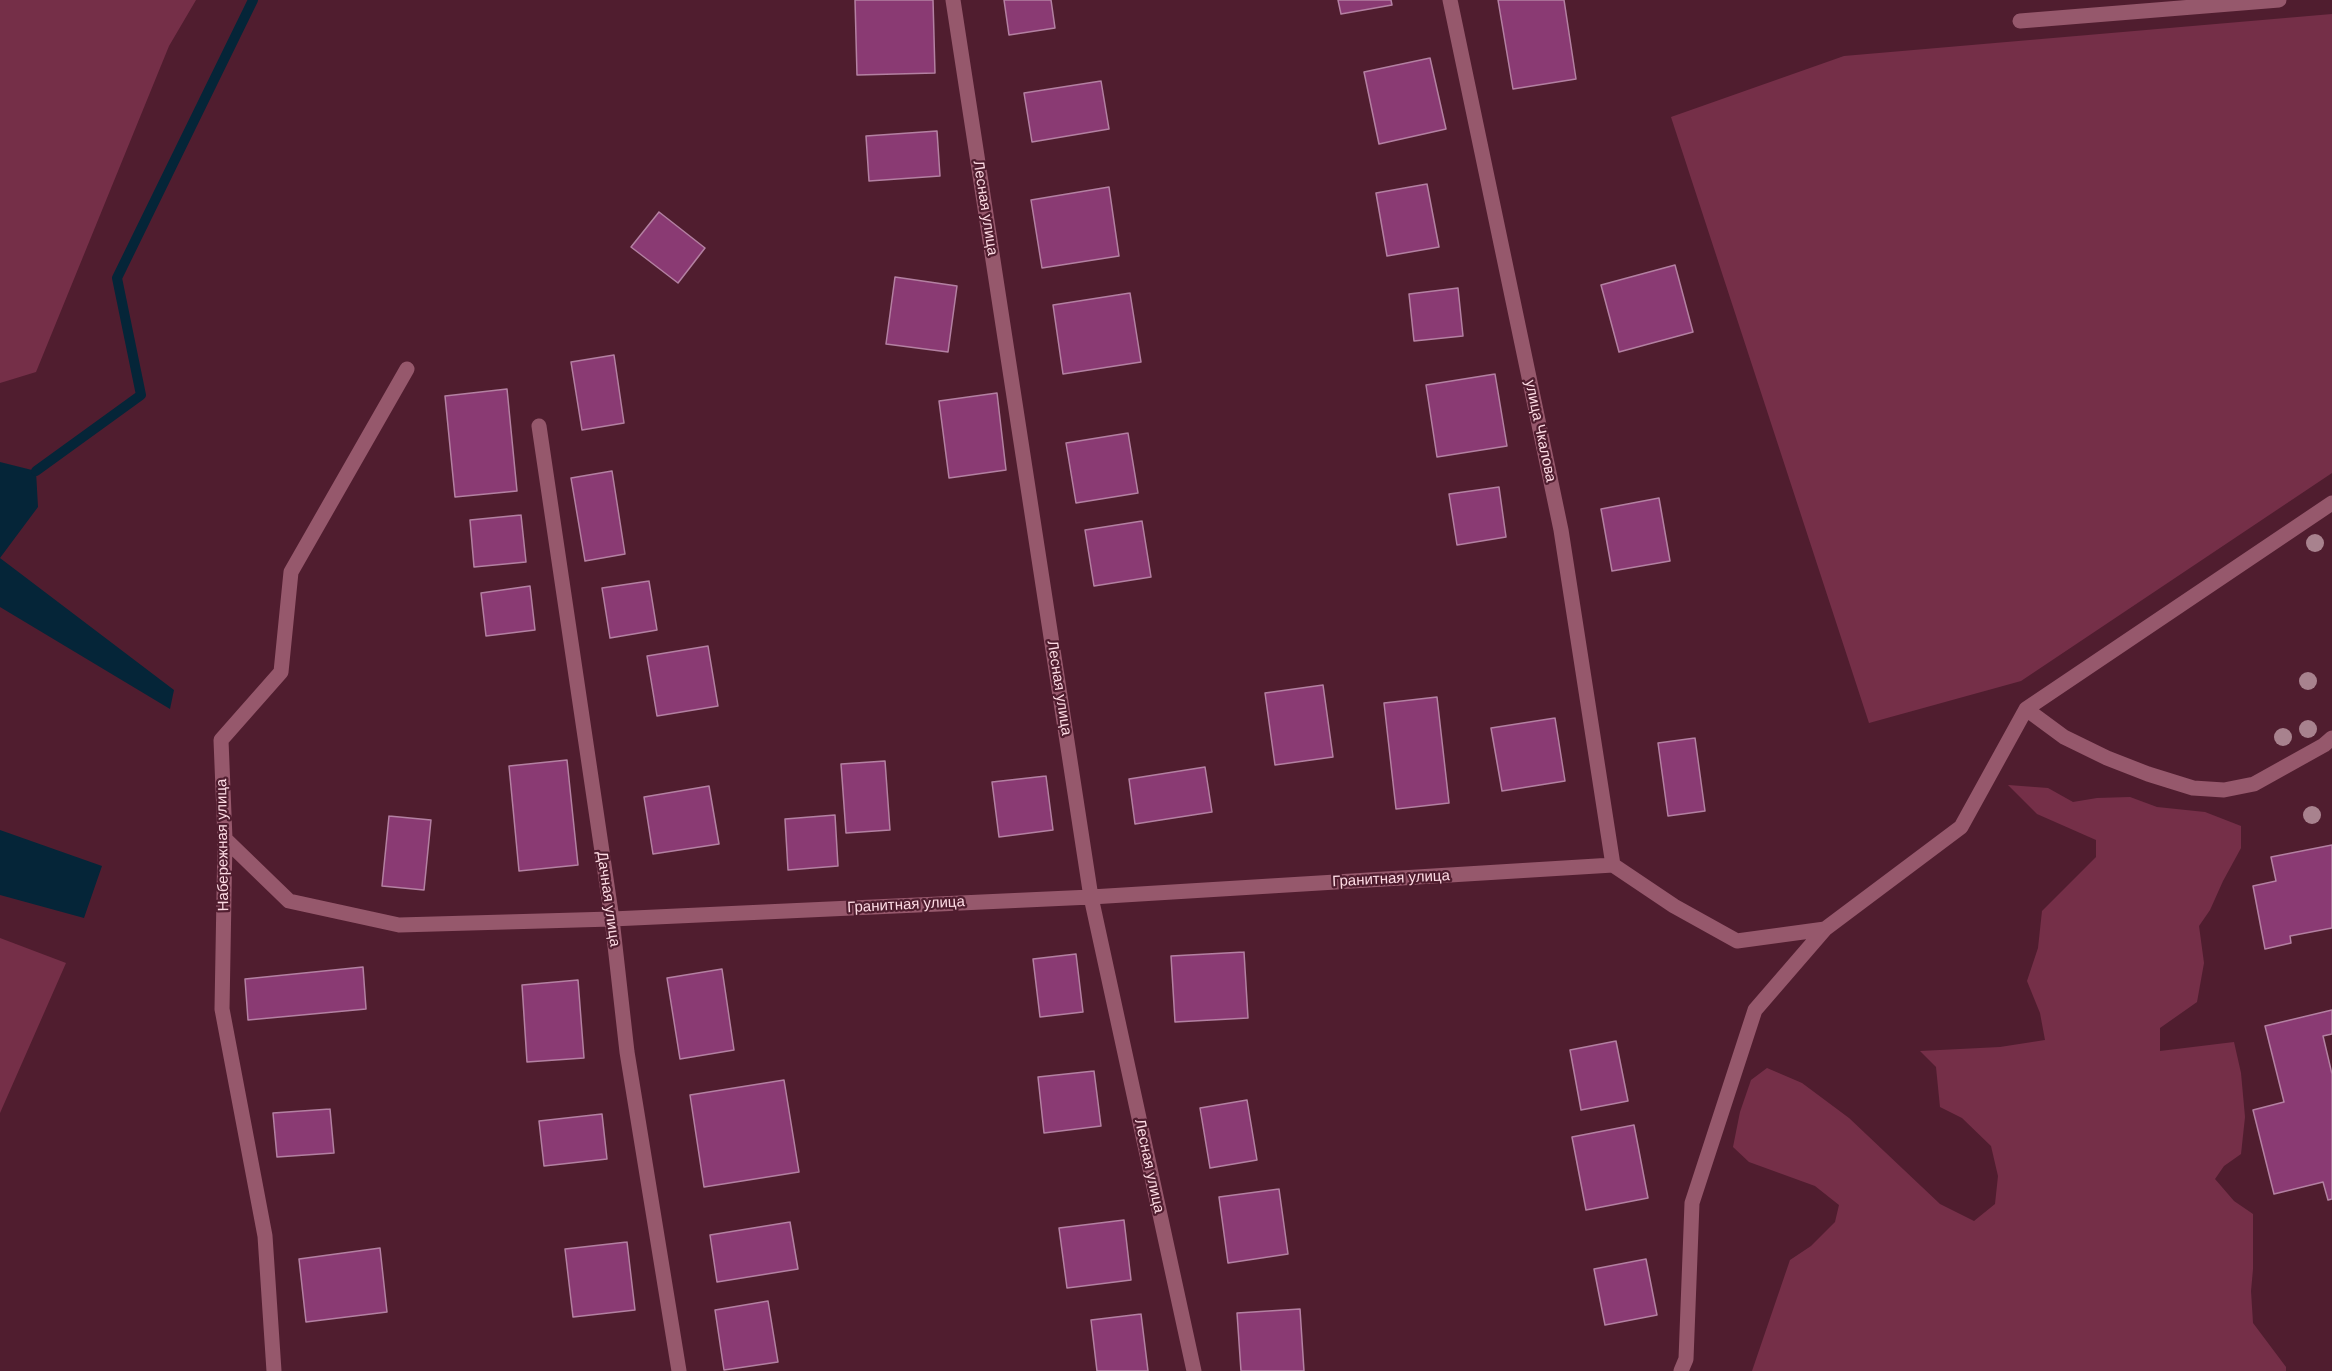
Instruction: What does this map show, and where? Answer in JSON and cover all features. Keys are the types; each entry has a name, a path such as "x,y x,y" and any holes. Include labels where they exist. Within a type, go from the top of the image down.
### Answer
{"street":[{"name":"Лесная улица","path":"953,0 1091,897 1194,1371"},
{"name":"улица Чкалова","path":"1450,0 1561,530 1613,865"},
{"path":"2020,21 2280,0"},
{"name":"Набережная улица","path":"274,1371 265,1236 222,1009 225,839 221,740 280,672 291,572 407,369"},
{"name":"Дачная улица","path":"539,426 612,919 627,1052 679,1371"},
{"path":"1681,1371 1686,1359 1692,1203 1755,1010 1825,929 1961,827 2026,709 2332,503"},
{"path":"2026,709 2064,737 2107,758 2148,774 2203,789 2224,790 2254,784 2324,745 2332,738"},
{"name":"Гранитная улица","path":"225,839 289,901 399,925 612,919 1091,897 1613,865"},
{"path":"1613,865 1674,906 1737,941 1825,929"}],"shaded area":[{"path":"0,0 196,0 169,46 36,372 0,383"},
{"path":"2332,14 2332,473 2021,681 1869,723 1671,117 1844,56"},
{"path":"2008,785 2048,788 2073,802 2097,798 2130,797 2157,807 2205,812 2241,826 2241,848 2210,910 2199,926 2204,963 2197,1002 2160,1028 2160,1051 2234,1042 2241,1073 2245,1117 2241,1154 2224,1166 2215,1179 2234,1201 2253,1214 2251,1291 2253,1323 2286,1367 2286,1371 1752,1371 1790,1260 1811,1246 1835,1222 1839,1205 1815,1186 1749,1162 1733,1147 1740,1112 1751,1080 1767,1068 1802,1083 1849,1118 1940,1204 1974,1221 1995,1204 1998,1176 1991,1146 1962,1118 1940,1107 1936,1067 1920,1051 2000,1047 2045,1040 2040,1013 2027,981 2038,948 2042,911 2096,857 2096,840 2037,814"},
{"path":"0,938 66,963 0,1113"}],"water":[{"path":"0,462 36,471 38,507 0,558"},
{"path":"0,558 174,690 170,709 0,607"},
{"path":"0,830 102,866 84,918 0,895"}],"building":[{"path":"855,0 933,0 935,73 857,75"},
{"path":"1004,0 1051,0 1055,28 1009,35"},
{"path":"1338,0 1391,0 1392,5 1341,14"},
{"path":"1498,0 1564,0 1576,79 1513,89"},
{"path":"1430,58 1446,129 1379,144 1364,72"},
{"path":"1101,81 1109,129 1032,142 1024,93"},
{"path":"937,131 940,176 869,181 866,136"},
{"path":"1427,184 1439,247 1387,256 1376,193"},
{"path":"1109,187 1119,256 1042,268 1031,200"},
{"path":"659,212 705,248 678,283 631,247"},
{"path":"1675,265 1693,332 1619,352 1601,285"},
{"path":"895,277 957,286 948,352 886,344"},
{"path":"1458,288 1463,336 1414,341 1409,294"},
{"path":"1130,293 1141,362 1063,374 1053,305"},
{"path":"614,355 624,423 582,430 571,362"},
{"path":"1495,374 1507,446 1437,457 1426,385"},
{"path":"507,389 517,491 455,497 445,396"},
{"path":"997,393 1006,470 949,478 939,401"},
{"path":"1128,433 1138,493 1076,503 1066,443"},
{"path":"612,471 625,554 585,561 571,478"},
{"path":"1499,487 1506,537 1457,545 1449,494"},
{"path":"1659,498 1670,561 1612,571 1601,509"},
{"path":"521,515 526,562 474,567 470,520"},
{"path":"1142,521 1151,577 1094,586 1085,530"},
{"path":"649,581 657,630 610,638 602,588"},
{"path":"530,586 535,630 486,636 481,593"},
{"path":"708,646 718,706 657,716 647,656"},
{"path":"1323,685 1333,757 1275,765 1265,693"},
{"path":"1437,697 1449,803 1396,809 1384,703"},
{"path":"1555,718 1565,781 1502,791 1491,728"},
{"path":"1695,738 1705,811 1668,816 1658,743"},
{"path":"567,760 578,865 519,871 509,766"},
{"path":"885,761 890,830 846,833 841,764"},
{"path":"1205,767 1212,812 1135,824 1129,779"},
{"path":"1046,776 1053,830 999,837 992,782"},
{"path":"709,786 719,844 653,854 644,797"},
{"path":"835,815 838,866 788,870 785,819"},
{"path":"389,816 431,820 424,890 382,886"},
{"path":"2332,845 2332,928 2290,936 2291,943 2265,949 2253,886 2276,881 2271,857"},
{"path":"1244,952 1248,1018 1175,1022 1171,956"},
{"path":"1076,954 1083,1012 1040,1017 1033,959"},
{"path":"363,967 366,1009 248,1020 245,979"},
{"path":"722,969 734,1050 680,1059 667,978"},
{"path":"578,980 584,1058 527,1062 522,985"},
{"path":"2332,1010 2332,1034 2323,1036 2332,1074 2332,1199 2328,1200 2323,1182 2274,1194 2253,1110 2284,1102 2265,1026"},
{"path":"1616,1041 1628,1101 1581,1110 1570,1050"},
{"path":"1094,1071 1101,1126 1044,1133 1038,1077"},
{"path":"784,1080 799,1172 704,1187 690,1095"},
{"path":"1247,1100 1257,1160 1210,1168 1200,1108"},
{"path":"330,1109 334,1153 277,1157 273,1113"},
{"path":"602,1114 607,1159 544,1166 539,1121"},
{"path":"1634,1125 1648,1198 1586,1210 1572,1137"},
{"path":"1279,1189 1288,1254 1228,1263 1219,1197"},
{"path":"1124,1220 1131,1280 1067,1288 1059,1228"},
{"path":"790,1222 798,1269 717,1282 710,1235"},
{"path":"627,1242 635,1310 573,1317 565,1249"},
{"path":"380,1248 387,1312 306,1322 299,1259"},
{"path":"1646,1259 1657,1315 1605,1325 1594,1269"},
{"path":"768,1301 778,1362 724,1370 715,1310"},
{"path":"1300,1309 1304,1371 1241,1371 1237,1313"},
{"path":"1141,1314 1148,1371 1097,1371 1091,1320"}],"waterway":[{"path":"36,471 141,395 117,278 253,0"}]}
